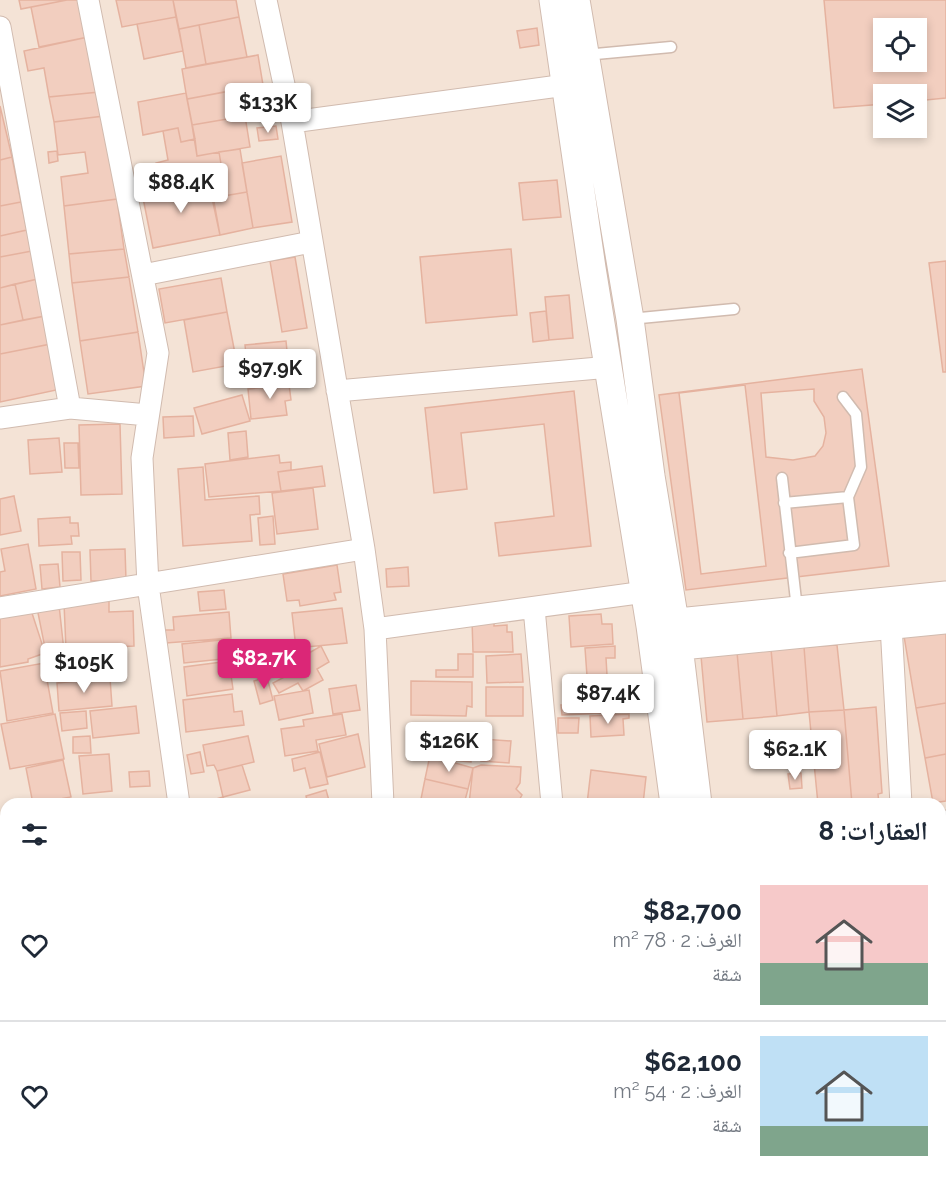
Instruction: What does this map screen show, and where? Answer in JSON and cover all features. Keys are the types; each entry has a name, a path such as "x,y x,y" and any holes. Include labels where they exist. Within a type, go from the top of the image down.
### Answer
{"street":[{"path":"88,0 158,353 142,458 148,585 178,798"},
{"path":"266,0 292,122 364,549 375,629 383,798"},
{"path":"553,0 592,268 645,592 664,636 697,798"},
{"path":"576,0 630,319 664,636 674,798"},
{"path":"0,27 70,408"},
{"path":"292,122 566,85"},
{"path":"142,275 311,242"},
{"path":"592,268 620,263"},
{"path":"337,391 610,367"},
{"path":"0,418 70,408 148,415"},
{"path":"0,608 364,549"},
{"path":"375,629 645,592"},
{"path":"664,636 797,611 946,595"},
{"path":"534,608 551,798"},
{"path":"664,636 891,625 946,620"},
{"path":"891,625 901,798"}],"lane":[{"path":"584,55 671,47"},
{"path":"630,319 734,309"},
{"path":"789,553 854,545 848,497 861,467 856,414 843,397"},
{"path":"782,478 797,611"},
{"path":"784,503 848,497"}],"shaded area":[{"path":"0,0 946,0 946,798 0,798"}],"building":[{"path":"19,0 67,0 21,9"},
{"path":"67,0 80,0 88,37 39,47 31,7"},
{"path":"116,0 173,0 176,17 122,27"},
{"path":"173,0 236,0 239,17 179,29"},
{"path":"824,0 946,0 946,98 927,100 927,84 873,84 873,105 834,108"},
{"path":"176,17 183,51 144,59 137,24"},
{"path":"239,17 247,57 206,64 199,25"},
{"path":"199,25 206,64 186,68 179,29"},
{"path":"537,28 539,45 520,48 517,31"},
{"path":"88,37 99,92 49,97 44,68 28,71 24,51"},
{"path":"258,55 263,85 187,99 182,69"},
{"path":"240,89 245,116 192,125 187,99"},
{"path":"99,92 104,116 54,122 49,97"},
{"path":"186,93 195,139 181,142 178,128 143,135 138,102"},
{"path":"0,106 12,157 0,160"},
{"path":"104,116 117,199 64,206 61,177 88,173 85,152 58,155 54,122"},
{"path":"245,116 250,147 197,156 192,125"},
{"path":"276,126 278,139 259,141 257,128"},
{"path":"178,128 181,142 195,139 197,156 219,152 222,170 208,172 210,180 160,189 156,163 168,160 163,131"},
{"path":"240,149 247,192 212,198 208,172 222,170 219,152"},
{"path":"57,151 58,161 49,163 48,152"},
{"path":"281,156 292,222 253,228 242,163"},
{"path":"12,157 21,202 0,206 0,160"},
{"path":"210,180 220,235 153,248 142,193"},
{"path":"557,180 561,217 523,220 519,183"},
{"path":"247,192 253,228 220,235 212,198"},
{"path":"117,199 124,249 69,254 64,206"},
{"path":"21,202 27,230 0,236 0,206"},
{"path":"27,230 32,251 0,257 0,236"},
{"path":"124,249 129,277 72,283 69,254"},
{"path":"511,249 517,315 426,323 420,257"},
{"path":"32,251 38,279 0,288 0,257"},
{"path":"295,257 307,328 282,332 270,261"},
{"path":"946,261 946,372 943,372 929,263"},
{"path":"129,277 138,332 80,341 72,283"},
{"path":"221,278 227,312 165,323 159,289"},
{"path":"38,279 45,316 23,320 15,284"},
{"path":"15,284 23,320 0,325 0,288"},
{"path":"569,295 573,338 549,340 545,297"},
{"path":"546,311 549,340 533,342 530,313"},
{"path":"227,312 237,364 193,372 184,320"},
{"path":"45,316 51,344 0,354 0,325"},
{"path":"138,332 146,386 88,394 80,341"},
{"path":"286,341 289,371 265,373 266,383 249,384 245,345"},
{"path":"51,344 61,389 0,402 0,354"},
{"path":"862,369 889,566 686,590 659,395"},
{"path":"288,377 291,400 285,401 287,415 251,419 248,389 276,386 275,379"},
{"path":"745,385 766,566 701,574 679,393"},
{"path":"814,389 814,401 824,417 826,433 823,446 815,456 793,460 766,457 761,393"},
{"path":"574,391 591,546 499,556 495,523 554,516 544,424 461,433 467,489 434,493 425,408"},
{"path":"242,395 250,421 202,434 194,408"},
{"path":"193,416 194,436 164,438 163,417"},
{"path":"120,424 122,494 81,495 79,425"},
{"path":"246,431 248,457 230,460 228,433"},
{"path":"59,438 62,472 30,474 28,440"},
{"path":"64,443 78,443 79,468 65,468"},
{"path":"279,455 280,463 291,462 291,470 278,472 281,491 209,497 205,464"},
{"path":"322,466 325,486 281,491 278,472"},
{"path":"203,467 205,500 259,496 260,514 250,515 252,541 183,546 178,469"},
{"path":"313,488 318,529 277,534 272,493"},
{"path":"14,496 21,531 0,535 0,499"},
{"path":"273,516 275,544 260,545 258,518"},
{"path":"70,517 70,523 78,523 79,536 71,536 72,544 39,546 38,519"},
{"path":"28,544 36,589 0,596 0,572 5,571 1,549"},
{"path":"125,549 126,580 91,581 90,550"},
{"path":"62,552 80,552 81,580 63,581"},
{"path":"58,564 60,587 42,589 40,565"},
{"path":"337,565 341,592 334,593 336,600 300,606 299,600 287,601 283,574"},
{"path":"408,567 409,586 387,587 386,569"},
{"path":"224,590 226,609 200,611 198,592"},
{"path":"109,601 109,612 133,611 134,646 66,649 64,603"},
{"path":"59,605 64,651 46,653 37,608"},
{"path":"30,607 45,653 28,659 28,662 0,667 0,618"},
{"path":"342,608 347,643 296,648 292,613"},
{"path":"229,612 231,638 166,643 165,630 174,630 173,617"},
{"path":"601,614 602,624 612,624 613,644 571,647 569,616"},
{"path":"472,620 494,620 494,626 507,625 507,632 512,632 513,652 473,652"},
{"path":"946,628 946,703 916,708 904,636"},
{"path":"231,639 232,658 184,663 182,644"},
{"path":"837,645 844,710 809,712 804,647"},
{"path":"321,646 329,662 317,669 323,680 303,691 298,683 279,693 273,683 292,673 285,660 299,652 302,657"},
{"path":"615,646 615,658 606,658 607,675 587,676 585,648"},
{"path":"804,647 809,712 777,716 771,649"},
{"path":"771,649 777,716 743,719 737,652"},
{"path":"110,650 112,677 52,681 50,655"},
{"path":"737,652 743,719 707,722 701,656"},
{"path":"458,654 473,654 473,677 436,677 436,670 458,670"},
{"path":"521,654 523,682 487,683 486,656"},
{"path":"275,656 279,674 267,676 263,659"},
{"path":"229,661 233,689 187,696 184,667"},
{"path":"44,663 53,713 7,721 0,671"},
{"path":"609,676 610,692 596,693 595,677"},
{"path":"267,677 273,700 260,704 254,681"},
{"path":"110,678 112,706 59,711 57,683"},
{"path":"411,681 472,682 472,707 467,706 466,716 411,715"},
{"path":"356,685 360,710 333,714 329,689"},
{"path":"486,687 523,687 523,716 486,716"},
{"path":"309,690 313,713 279,720 274,696"},
{"path":"232,694 234,712 242,711 244,725 186,732 183,700"},
{"path":"604,694 604,700 631,699 632,712 562,715 561,705 569,705 568,695"},
{"path":"946,703 946,754 925,758 916,708"},
{"path":"136,706 139,733 93,738 90,711"},
{"path":"876,707 882,793 878,794 878,798 851,798 844,710"},
{"path":"844,710 851,798 817,798 809,712"},
{"path":"86,711 87,728 62,731 60,713"},
{"path":"55,714 64,759 10,769 1,724"},
{"path":"342,714 346,735 316,740 318,751 285,756 281,729 304,726 303,720"},
{"path":"629,714 629,718 623,719 624,735 591,737 590,716"},
{"path":"558,718 579,718 578,733 558,733"},
{"path":"431,725 473,728 471,762 441,759 442,750 429,749"},
{"path":"358,734 365,767 327,777 319,744"},
{"path":"90,736 91,753 73,753 73,737"},
{"path":"248,736 254,762 217,771 214,765 207,766 203,745"},
{"path":"482,739 511,741 509,763 481,761"},
{"path":"200,752 204,772 191,774 187,755"},
{"path":"320,752 328,784 310,788 305,768 294,771 292,759"},
{"path":"109,754 112,791 83,794 79,756"},
{"path":"946,754 946,798 932,798 925,758"},
{"path":"441,759 473,768 468,789 425,779 429,760"},
{"path":"63,760 71,797 32,798 26,768"},
{"path":"242,765 250,790 223,797 217,771"},
{"path":"481,765 521,767 520,783 516,789 522,795 520,798 470,798 473,768"},
{"path":"591,770 646,777 644,798 588,798"},
{"path":"149,771 150,786 130,787 129,772"},
{"path":"801,773 802,788 790,789 788,774"},
{"path":"425,779 468,789 466,798 421,798"},
{"path":"326,790 328,798 306,798 306,796"}]}
